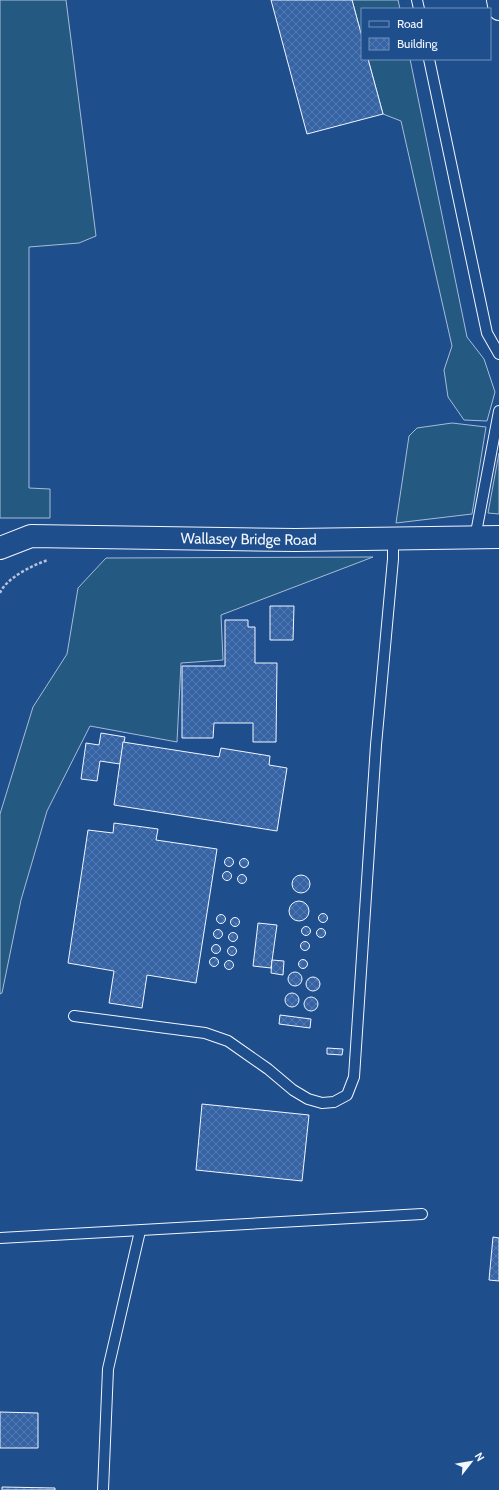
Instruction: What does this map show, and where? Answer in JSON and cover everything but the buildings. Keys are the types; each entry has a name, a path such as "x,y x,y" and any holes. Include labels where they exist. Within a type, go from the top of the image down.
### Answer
{"main road":[{"name":"Wallasey Bridge Road","path":"0,548 31,536 295,540 499,537"}],"street":[{"path":"496,0 499,10"}],"lane":[{"path":"429,60 487,333 499,354"},
{"path":"475,538 499,411"},
{"path":"74,1016 205,1032 228,1041 262,1065 293,1090 308,1099 322,1103 334,1102 346,1095 354,1077 376,745 393,559 393,539"},
{"path":"0,1238 422,1214"},
{"path":"103,1490 108,1370 140,1231"}],"shaded area":[{"path":"0,0 66,0 96,236 79,243 29,247 29,488 50,489 50,518 0,518"},
{"path":"352,0 398,0 400,8 361,8 361,33"},
{"path":"368,60 410,60 467,337 484,359 495,392 487,421 464,420 448,397 444,370 452,346 401,121 383,114"},
{"path":"452,423 486,427 472,514 396,523 409,436 417,428"},
{"path":"499,453 499,514 488,513"},
{"path":"373,557 221,615 223,660 181,663 177,742 90,726 47,811 21,900 2,993 0,994 0,814 33,707 67,654 78,588 106,558"}]}
